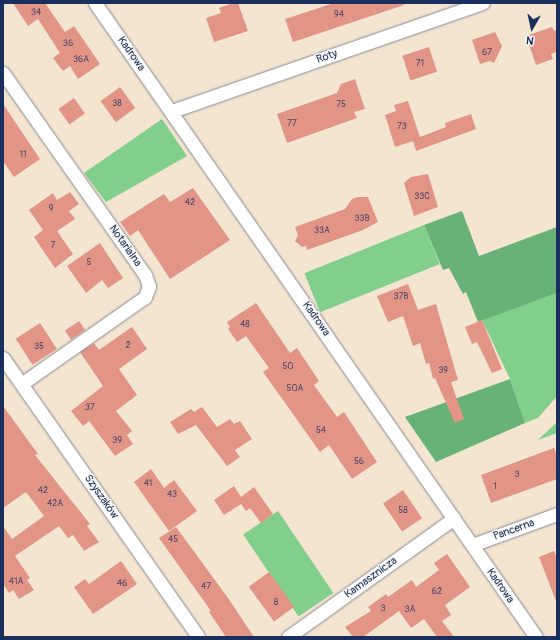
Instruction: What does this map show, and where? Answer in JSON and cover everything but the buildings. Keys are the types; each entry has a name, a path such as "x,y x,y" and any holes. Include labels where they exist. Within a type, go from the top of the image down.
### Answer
{"street":[{"name":"Kadrowa","path":"95,3 172,111 536,637"},
{"name":"Roty","path":"172,111 482,3"},
{"name":"Notarialna","path":"3,73 145,275 149,286 145,297 22,384"},
{"name":"Szyszaków","path":"3,358 198,637"},
{"name":"Pancerna","path":"472,545 557,514"},
{"name":"Kamasznicza","path":"288,637 454,518"}],"green space":[{"path":"162,119 187,156 106,202 84,173"},
{"path":"462,211 479,256 557,227 557,293 478,322 466,292 463,294 449,268 443,270 424,225"},
{"path":"424,225 440,264 320,312 304,273"},
{"path":"557,293 557,396 538,418 525,423 510,379 482,320"},
{"path":"510,379 525,423 436,462 405,417"},
{"path":"557,422 557,433 538,440"},
{"path":"278,511 333,593 299,617 243,534"}]}
